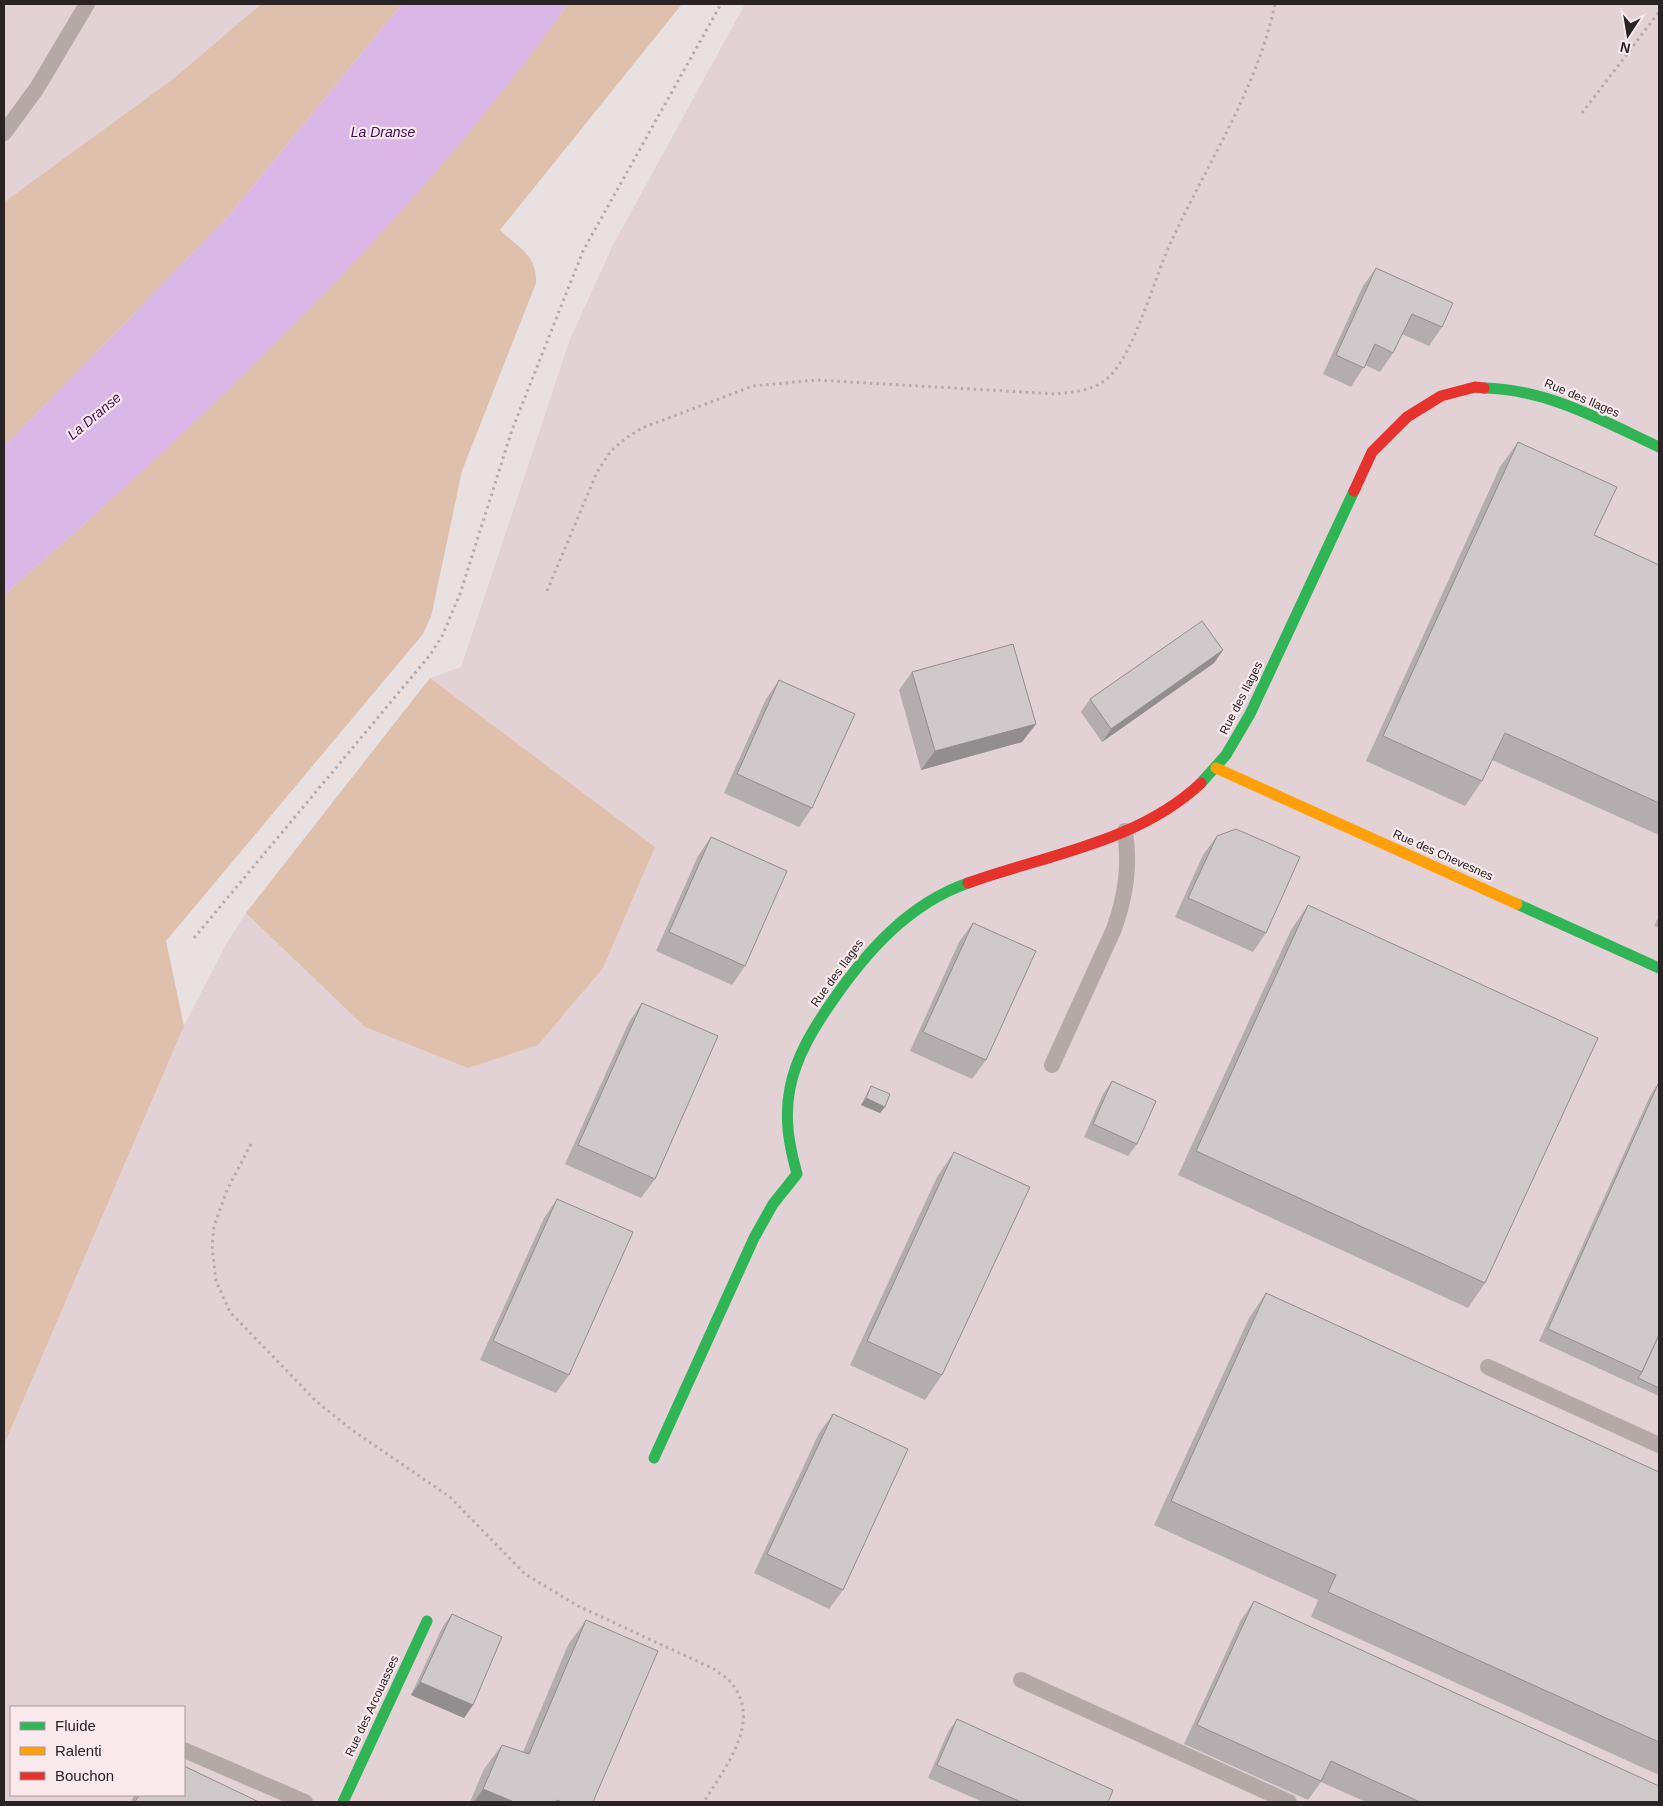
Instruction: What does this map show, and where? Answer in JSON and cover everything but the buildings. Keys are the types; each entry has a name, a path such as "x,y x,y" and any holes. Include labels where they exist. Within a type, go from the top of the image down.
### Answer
{"street":[{"name":"Rue des Ilages","path":"654,1458 754,1238 773,1204 797,1174 790,1150 787,1124 792,1074 801,1051 814,1028 867,952 907,915 954,888 1125,831 1168,809 1194,790 1216,768 1235,742 1250,714 1372,452 1402,418 1421,405 1464,389 1486,386 1509,387 1552,399 1659,447"},
{"name":"Rue des Chevesnes","path":"1216,768 1659,968"},
{"name":"Rue des Arcouasses","path":"343,1802 427,1621"}],"lane":[{"path":"4,134 37,88 87,4"},
{"path":"1052,1065 1114,929 1123,905 1127,881 1128,856 1125,831"},
{"path":"1488,1368 1659,1445"},
{"path":"1021,1680 1289,1802"},
{"path":"185,1750 305,1802"}],"path":[{"path":"194,938 430,654 442,636 460,594 512,430 583,251 721,4"},
{"path":"547,591 597,472 611,451 642,428 753,386 780,382 816,380 1056,394 1081,391 1093,387 1108,377 1120,363 1129,345 1172,240 1249,86 1265,43 1275,4"},
{"path":"1582,113 1659,12"},
{"path":"251,1144 227,1190 214,1226 212,1246 216,1281 230,1312 328,1411 450,1497 524,1574 578,1606 714,1669 732,1683 740,1698 743,1715 742,1734 733,1754 704,1802"}],"shaded area":[{"path":"4,4 261,4 173,79 4,202"},
{"path":"261,4 402,4 227,218 4,447 4,202 173,79"},
{"path":"568,4 682,4 500,230 530,258 536,283 462,471 431,617 423,634 166,941 184,1026 4,1445 4,595 80,528 230,388 374,241 442,164 507,85"},
{"path":"745,4 1659,4 1659,1802 4,1802 4,1445 184,1026 226,944 246,913 430,678 461,667 570,339 613,245"},
{"path":"430,678 655,847 603,968 538,1045 468,1068 365,1027 246,913"}],"water":[{"name":"La Dranse","path":"402,4 568,4 507,85 442,164 374,241 230,388 80,528 4,595 4,447 227,218"}],"traffic: fast":[{"path":"1484,388 1530,394 1552,400 1596,417 1659,447"},
{"path":"1201,783 1226,755 1250,714 1354,491"},
{"path":"654,1458 754,1238 773,1204 797,1174 788,1131 788,1099 796,1065 812,1033 844,984 890,932 926,903 968,883"},
{"path":"1517,904 1659,968"},
{"path":"343,1802 427,1621"}],"traffic: slow":[{"path":"1216,768 1517,904"}],"traffic: jam":[{"path":"1354,491 1372,452 1407,417 1441,396 1475,387 1484,388"},
{"path":"968,883 1060,855 1121,833 1149,820 1176,803 1201,783"}]}
